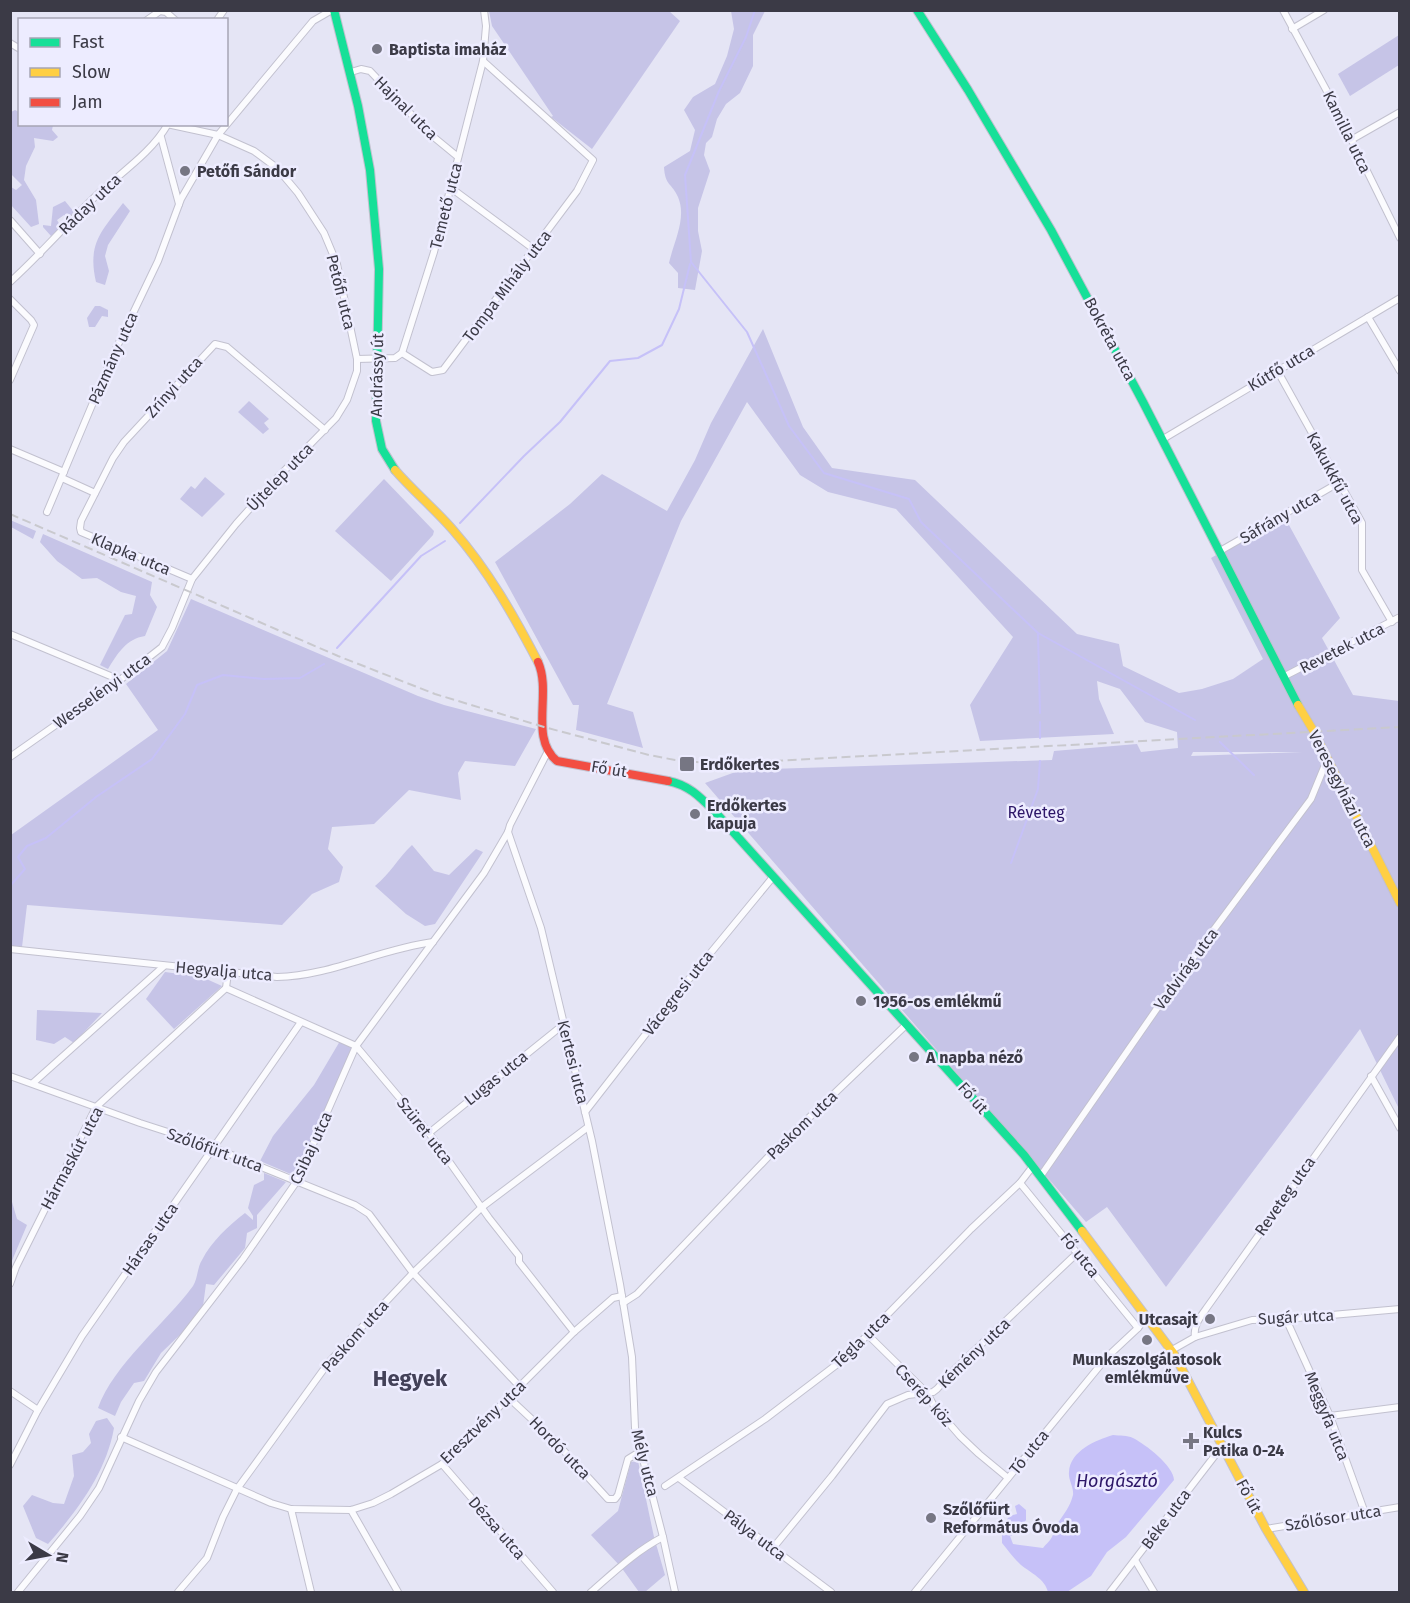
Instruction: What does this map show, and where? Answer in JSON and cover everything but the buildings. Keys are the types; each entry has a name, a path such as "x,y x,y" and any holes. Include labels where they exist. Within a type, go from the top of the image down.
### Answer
{"main road":[{"name":"Andrássy út","path":"333,10 351,72 373,180 379,268 375,420 382,449 392,467 450,526 486,569 506,604 542,673 543,738 547,753"},
{"name":"Bokréta utca","path":"917,10 974,100 1051,230 1163,439 1283,677"},
{"name":"Veresegyházi utca","path":"1283,677 1313,730 1400,903"},
{"name":"Fő út","path":"547,753 557,761 685,784 717,814 907,1024 1033,1166 1172,1350 1266,1529 1304,1593"}],"street":[{"path":"228,123 313,21 333,10"},
{"name":"Temető utca","path":"402,353 451,188 483,61 486,26 484,10"},
{"name":"Kamilla utca","path":"1282,10 1321,79 1400,238"},
{"path":"1292,29 1324,10"},
{"path":"149,18 160,11 166,12 173,18"},
{"name":"Tompa Mihály utca","path":"402,353 432,372 443,370 535,250 577,191 593,160 483,61"},
{"name":"Hajnal utca","path":"351,72 361,69 370,71 430,134 458,156"},
{"path":"1351,140 1400,112"},
{"name":"Ráday utca","path":"10,282 40,255 98,194 151,148 167,126"},
{"name":"Petőfi utca","path":"173,126 218,135 254,151 277,168 298,193 324,233 337,264 357,359 357,371"},
{"path":"218,135 226,126"},
{"name":"Pázmány utca","path":"47,512 113,355 158,261 179,205 218,135"},
{"path":"161,137 179,205"},
{"path":"451,188 535,250"},
{"path":"10,220 40,255"},
{"name":"Kútfő utca","path":"1163,439 1400,298"},
{"path":"10,299 34,325 10,380"},
{"path":"1368,318 1400,371"},
{"name":"Zrínyi utca","path":"81,521 113,458 124,442 215,344 227,347 325,430"},
{"path":"357,359 395,358 402,353"},
{"name":"Kakukkfű utca","path":"1277,370 1362,523 1362,570 1392,621"},
{"name":"Újtelep utca","path":"192,579 250,508 336,418 347,399 357,371"},
{"path":"10,449 95,493"},
{"name":"Sáfrány utca","path":"1220,551 1340,482"},
{"name":"Klapka utca","path":"81,521 80,528 87,536 192,579"},
{"name":"Wesselényi utca","path":"10,757 120,680 162,647 192,579"},
{"name":"Revetek utca","path":"1283,677 1400,617"},
{"path":"10,634 120,680"},
{"name":"Csibaj utca","path":"18,1593 80,1516 99,1488 121,1437 156,1372 243,1259 297,1181 356,1046 484,873 508,832 547,753"},
{"name":"Vadvirág utca","path":"1040,1177 1183,971 1311,799 1327,760"},
{"name":"Kertesi utca","path":"508,832 541,928 585,1112 622,1299"},
{"name":"Vácegresi utca","path":"585,1112 680,990 773,877"},
{"name":"Hegyalja utca","path":"10,949 289,977 313,973 410,945 434,942"},
{"path":"33,1083 164,966"},
{"path":"226,988 228,972"},
{"name":"Szüret utca","path":"226,988 356,1046 429,1133 519,1256 519,1262 574,1332"},
{"name":"Hármaskút utca","path":"10,1284 15,1267 96,1107 226,988"},
{"name":"Hársas utca","path":"10,1465 38,1410 82,1336 301,1022"},
{"name":"Lugas utca","path":"429,1133 564,1024"},
{"name":"Paskom utca","path":"622,1299 638,1294 770,1155 907,1024"},
{"name":"Reveteg utca","path":"1195,1337 1194,1330 1208,1306 1400,1037"},
{"name":"Szőlőfürt utca","path":"10,1076 213,1148 355,1204 369,1214 413,1273 520,1387"},
{"path":"1371,1076 1400,1128"},
{"name":"Paskom utca","path":"178,1593 207,1558 237,1489 329,1362 413,1273 482,1207 588,1127"},
{"name":"Tégla utca","path":"665,1486 679,1479 810,1386 844,1359 971,1229 1020,1183 1033,1166"},
{"name":"Fő utca","path":"1020,1183 1138,1328"},
{"name":"Kémény utca","path":"772,1548 832,1476 887,1404 908,1395 927,1393 937,1389 955,1369 1073,1257 1079,1254"},
{"name":"Eresztvény utca","path":"121,1437 237,1489 291,1509 351,1510 391,1494 442,1464 574,1332 613,1298 622,1299"},
{"name":"Mély utca","path":"622,1299 632,1357 635,1428 675,1593"},
{"name":"Sugár utca","path":"1195,1337 1252,1320 1400,1309"},
{"name":"Tó utca","path":"915,1593 1107,1357 1138,1328 1147,1316"},
{"name":"Meggyfa utca","path":"1286,1319 1329,1416 1365,1513"},
{"name":"Cserép köz","path":"868,1335 927,1393 934,1406 960,1436 1008,1478"},
{"path":"1172,1350 1195,1337"},
{"path":"10,1391 38,1410"},
{"name":"Hordó utca","path":"509,1398 554,1440 608,1499 615,1499 618,1495 628,1459 641,1451"},
{"path":"1329,1416 1400,1407"},
{"name":"Béke utca","path":"1110,1593 1223,1445"},
{"name":"Dézsa utca","path":"442,1464 553,1593"},
{"name":"Pálya utca","path":"679,1479 831,1593"},
{"name":"Szőlősor utca","path":"1266,1529 1400,1507"},
{"path":"291,1509 311,1593"},
{"path":"351,1510 398,1593"},
{"path":"591,1593 646,1546 663,1537"},
{"path":"1135,1560 1154,1593"}],"green space":[{"path":"489,11 669,11 680,21 592,149 551,117 553,116 492,26"},
{"path":"731,11 765,11 753,35 753,66 740,93 726,104 717,119 712,137 706,143 704,155 710,171 698,208 698,231 702,251 695,290 678,288 678,273 669,263 679,230 681,213 678,197 666,178 664,167 690,151 695,130 684,110 693,97 715,84 727,56 734,29"},
{"path":"1399,35 1399,65 1350,96 1338,74"},
{"path":"11,112 18,112 18,126 53,126 52,130 58,137 53,141 34,138 35,147 26,166 24,180 36,200 39,224 31,227 11,205 11,187 16,190 22,185 11,174"},
{"path":"65,201 74,212 68,219 64,215 57,220 61,227 51,236 43,225 51,226 53,207"},
{"path":"123,203 130,211 108,245 105,256 109,271 105,285 96,282 93,257 95,247 103,230"},
{"path":"95,306 108,310 108,317 102,316 95,327 89,327 87,318"},
{"name":"Réveteg","path":"763,329 803,427 832,468 915,480 1077,634 1119,644 1123,666 1179,693 1202,689 1233,679 1263,659 1211,558 1284,516 1340,618 1322,638 1353,695 1399,701 1399,1109 1360,1029 1166,1287 1107,1207 1086,1222 705,783 741,770 1052,760 1054,751 1137,744 1141,752 1178,748 1177,732 1145,722 1120,689 1097,681 1099,699 1114,734 980,741 970,705 1013,637 896,509 828,492 800,475 747,402 681,521 607,704 633,712 643,748 576,730 579,705 573,705 495,562 570,504 602,474 667,511 695,460 711,423","holes":["1193,752 1302,752 1191,756"]},
{"path":"249,401 269,419 264,423 269,429 263,434 238,412"},
{"path":"205,477 225,494 202,517 180,499 191,486 195,489"},
{"path":"384,479 434,531 433,535 391,581 335,531"},
{"path":"10,520 36,531 33,539 11,527"},
{"path":"43,534 152,582 150,595 157,607 145,636 133,640 119,652 108,669 100,665 125,615 132,614 136,596 121,592 97,578 82,579 57,561 40,542"},
{"path":"191,599 418,696 536,729 515,766 465,761 458,773 461,800 409,790 374,824 332,827 328,849 343,867 339,882 312,894 282,925 27,905 22,947 11,946 11,835 158,730 126,684 167,651"},
{"path":"412,845 434,871 449,875 476,849 483,852 435,924 425,926 406,914 375,886"},
{"path":"165,972 202,977 222,986 174,1029 146,999"},
{"path":"37,1010 102,1013 74,1043 65,1037 54,1044 36,1040"},
{"path":"340,1041 348,1043 352,1048 293,1175 260,1161 273,1136 314,1085"},
{"path":"264,1173 286,1182 257,1215 257,1228 247,1233 245,1248 214,1285 206,1284 203,1306 189,1326 161,1353 144,1381 134,1383 115,1416 98,1408 115,1376 193,1286 200,1263 215,1240 245,1213 253,1220 248,1208 254,1185 264,1180"},
{"path":"10,1195 17,1219 27,1225 11,1263"},
{"path":"107,1418 114,1428 110,1445 89,1490 80,1505 48,1544 36,1538 23,1506 32,1495 53,1503 64,1504 74,1476 72,1455 83,1452 91,1443 89,1434 96,1421"},
{"path":"638,1461 654,1537 665,1575 645,1592 639,1592 621,1567 591,1535 618,1511 631,1462"}],"water":[{"name":"Horgásztó","path":"1113,1435 1131,1437 1144,1445 1164,1462 1173,1474 1174,1480 1126,1537 1107,1552 1091,1576 1067,1592 1048,1592 1041,1580 1018,1563 1002,1543 1002,1529 1009,1516 1017,1514 1015,1506 1019,1504 1026,1510 1026,1520 1018,1533 1010,1536 1013,1544 1043,1548 1072,1499 1069,1472 1074,1458 1092,1443"}],"waterway":[{"path":"755,10 746,37 719,91 685,175 691,262 747,332 789,426 824,473 909,499 921,522 1038,633 1040,713"},
{"path":"460,523 560,422 610,361 638,358 662,345 679,309 690,264"},
{"path":"337,648 421,556 445,541"},
{"path":"1038,633 1195,720"},
{"path":"10,886 25,869 18,857 27,846 46,838 96,797 152,759 185,714 197,685 223,675 264,679 300,678 324,664"},
{"path":"1040,722 1040,738"},
{"path":"1220,742 1254,775"},
{"path":"1011,863 1038,789 1040,761"}],"railway":[{"path":"10,514 338,656 435,694 544,727 675,760 719,764 1400,727"}],"traffic: fast":[{"path":"334,10 358,106 370,170 379,269 376,421 382,449 395,470"},
{"path":"917,10 968,90 1051,230 1143,402 1298,705"},
{"path":"668,781 689,789 717,814 1024,1155 1082,1231"}],"traffic: slow":[{"path":"395,470 446,522 478,561 510,611 538,662"},
{"path":"1298,705 1313,730 1400,903"},
{"path":"1082,1231 1174,1354 1266,1529 1304,1592"}],"traffic: jam":[{"path":"538,662 542,674 544,740 557,761 668,781"}],"place":[{"name":"Baptista imaház","path":"377,49"},
{"name":"Petőfi Sándor","path":"185,171"},
{"name":"Erdőkertes","path":"687,764"},
{"name":"Erdőkertes kapuja","path":"695,814"},
{"name":"1956-os emlékmű","path":"861,1001"},
{"name":"A napba néző","path":"914,1057"},
{"name":"Utcasajt","path":"1210,1319"},
{"name":"Munkaszolgálatosok emlékműve","path":"1147,1340"},
{"name":"Kulcs Patika 0-24","path":"1191,1441"},
{"name":"Szőlőfürt Református Óvoda","path":"931,1518"}],"district":[{"name":"Hegyek","path":"410,1378"}]}
